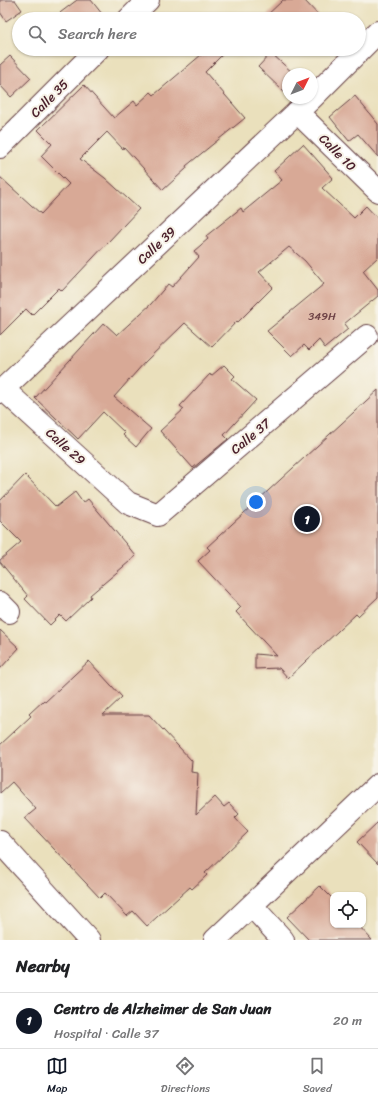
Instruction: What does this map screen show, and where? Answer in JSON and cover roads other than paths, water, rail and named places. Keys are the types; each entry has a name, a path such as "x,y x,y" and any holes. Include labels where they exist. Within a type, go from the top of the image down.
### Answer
{"street":[{"path":"135,12 148,0"},
{"name":"Calle 39","path":"366,44 378,32"},
{"name":"Calle 35","path":"0,147 91,56"},
{"name":"Calle 39","path":"318,91 354,56"},
{"name":"Calle 39","path":"1,391 305,104"},
{"name":"Calle 10","path":"309,104 378,191"},
{"name":"Calle 37","path":"128,503 158,515 367,336"},
{"name":"Calle 29","path":"1,391 128,503"},
{"path":"215,940 378,785"},
{"path":"0,842 90,940"},
{"path":"252,906 283,940"}],"place":[{"name":"Centro de Alzheimer de San Juan","path":"307,519"}]}
